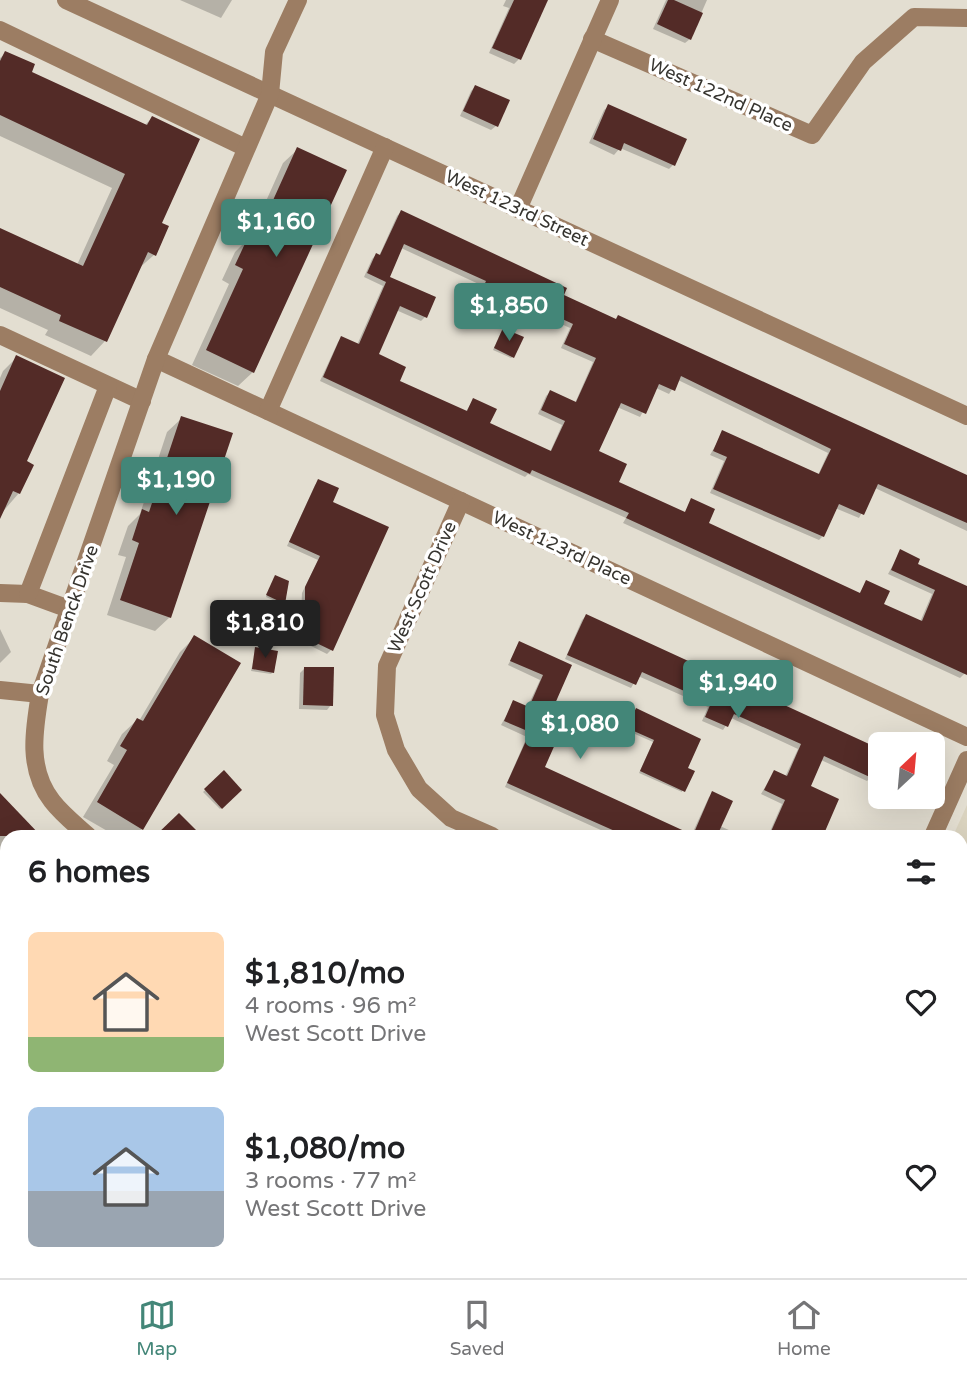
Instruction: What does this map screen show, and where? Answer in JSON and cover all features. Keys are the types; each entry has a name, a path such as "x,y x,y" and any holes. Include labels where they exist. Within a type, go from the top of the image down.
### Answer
{"street":[{"name":"West 123rd Street","path":"66,0 967,416"},
{"name":"South Benck Drive","path":"82,830 52,801 40,780 33,734 40,694 156,359 270,94 274,52 298,0"},
{"path":"518,209 610,0"},
{"name":"West 122nd Place","path":"592,39 812,135 863,62 914,17 967,18"},
{"path":"0,30 246,148"},
{"path":"268,411 385,147"},
{"path":"0,335 142,401"},
{"name":"West 123rd Place","path":"156,359 967,737"},
{"path":"28,594 108,386"},
{"name":"West Scott Drive","path":"461,500 387,666 385,715 396,750 419,789 451,818 478,830"},
{"path":"0,593 28,594 69,609"},
{"path":"0,690 40,694"},
{"path":"936,830 967,760"}],"shaded area":[{"path":"967,805 967,830 956,830"}],"building":[{"path":"514,0 548,0 521,60 492,48"},
{"path":"668,0 703,13 691,40 657,24"},
{"path":"5,51 35,64 32,72 147,125 152,116 200,139 162,223 169,226 156,256 148,252 107,342 59,321 61,315 0,287 0,228 83,266 125,174 0,115 0,61"},
{"path":"475,85 510,100 498,127 463,111"},
{"path":"608,104 687,139 675,166 624,143 621,151 593,139"},
{"path":"297,147 347,170 254,373 206,350 243,269 235,265 249,235 256,238"},
{"path":"401,210 567,288 564,295 616,319 618,315 967,475 967,523 878,484 864,515 839,504 824,537 713,489 727,457 713,451 722,430 819,474 831,449 681,376 675,391 659,384 646,414 621,403 599,451 627,464 619,482 685,512 691,498 715,509 709,523 860,593 866,580 890,591 884,604 922,621 935,590 891,570 900,549 920,559 918,564 967,586 967,675 626,518 629,513 532,470 530,474 323,377 341,336 359,344 386,282 367,273 376,253 380,255","holes":["404,244 486,281 479,297 503,308 509,294 573,324 564,344 596,358 576,402 550,390 541,410 565,421 551,451 490,423 497,409 473,398 467,411 400,381 406,367 379,354 400,306 427,318 436,297 390,277"]},
{"path":"503,328 524,337 514,358 494,348"},
{"path":"16,355 65,378 27,461 34,465 20,494 13,491 0,519 0,391"},
{"path":"181,416 233,433 171,618 120,600 139,543 132,540 142,509 149,512"},
{"path":"318,479 339,488 333,502 389,527 333,651 306,638 316,617 305,612 305,587 320,556 289,542"},
{"path":"275,575 289,581 285,604 266,595"},
{"path":"586,614 868,743 868,776 824,756 811,786 839,799 826,830 772,830 785,800 764,790 774,770 787,776 801,744 734,714 728,727 705,717 711,703 642,672 636,685 567,655"},
{"path":"194,635 241,663 143,830 97,802 127,750 120,746 137,718 143,721"},
{"path":"519,641 572,665 554,706 585,720 576,740 560,733 545,767 682,830 613,830 507,783 530,732 504,721 513,700 529,707 543,675 510,661"},
{"path":"255,647 278,651 274,673 252,669"},
{"path":"304,667 334,667 333,706 303,705"},
{"path":"636,708 701,739 688,768 695,771 685,792 640,771 654,740 627,728"},
{"path":"224,770 242,790 222,809 204,789"},
{"path":"712,791 733,801 720,830 695,830"},
{"path":"0,793 35,830 0,830"},
{"path":"179,813 196,830 161,830"}]}
